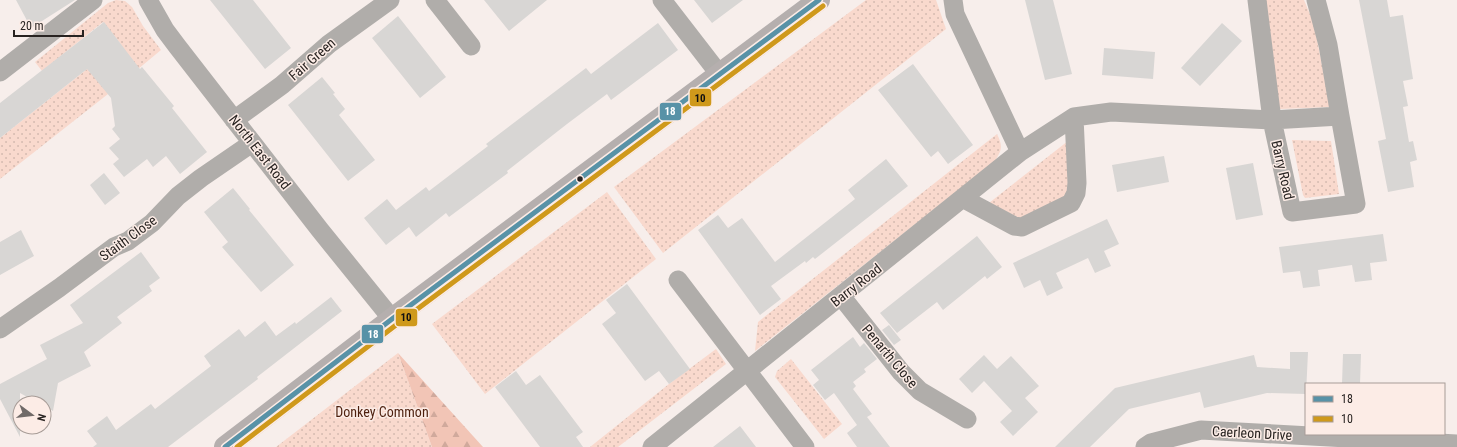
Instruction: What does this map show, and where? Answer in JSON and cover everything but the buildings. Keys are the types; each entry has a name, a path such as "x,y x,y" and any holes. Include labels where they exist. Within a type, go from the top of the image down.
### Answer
{"main road":[{"path":"225,447 392,319 819,0"}],"street":[{"path":"0,72 93,0"},
{"name":"North East Road","path":"148,0 176,46 392,319"},
{"name":"Fair Green","path":"234,120 282,86 329,44 390,0"},
{"path":"435,0 471,46"},
{"path":"662,0 720,74"},
{"path":"953,0 955,14 1020,152"},
{"name":"Barry Road","path":"1257,0 1272,120 1292,212 1356,204 1328,45 1316,0"},
{"name":"Barry Road","path":"652,447 964,199 1020,152 1074,117 1111,112 1272,120 1340,116"},
{"path":"964,199 1014,226 1022,227 1071,203 1076,193 1077,183 1074,117"},
{"name":"Staith Close","path":"0,329 114,247 128,241 152,223 178,196 200,178 252,143"},
{"path":"678,280 805,447"},
{"name":"Penarth Close","path":"841,296 901,372 920,391 967,419"},
{"name":"Caerleon Drive","path":"1145,447 1151,443 1201,430 1457,444"}],"green space":[{"path":"116,0 125,1 132,7 143,26 161,50 0,179 0,138 120,43 103,22 42,71 35,62 108,3"},
{"path":"866,0 936,0 946,29 663,253 614,187"},
{"path":"1265,0 1304,0 1314,24 1330,107 1279,109"},
{"path":"997,134 1001,148 995,161 755,351 758,322"},
{"path":"1292,140 1331,141 1339,194 1305,198 1303,195"},
{"path":"1068,141 1068,196 1021,219 989,203"},
{"path":"607,192 656,259 485,394 432,324"},
{"path":"716,349 726,364 618,447 590,447 669,384"},
{"name":"Donkey Common","path":"398,353 432,447 276,447"},
{"path":"398,353 483,447 432,447"},
{"path":"791,359 842,424 824,439 775,377 777,371"}],"transit line":[{"name":"18","path":"225,447 392,319 819,0"},
{"name":"10","path":"237,447 396,325 823,6"}]}
